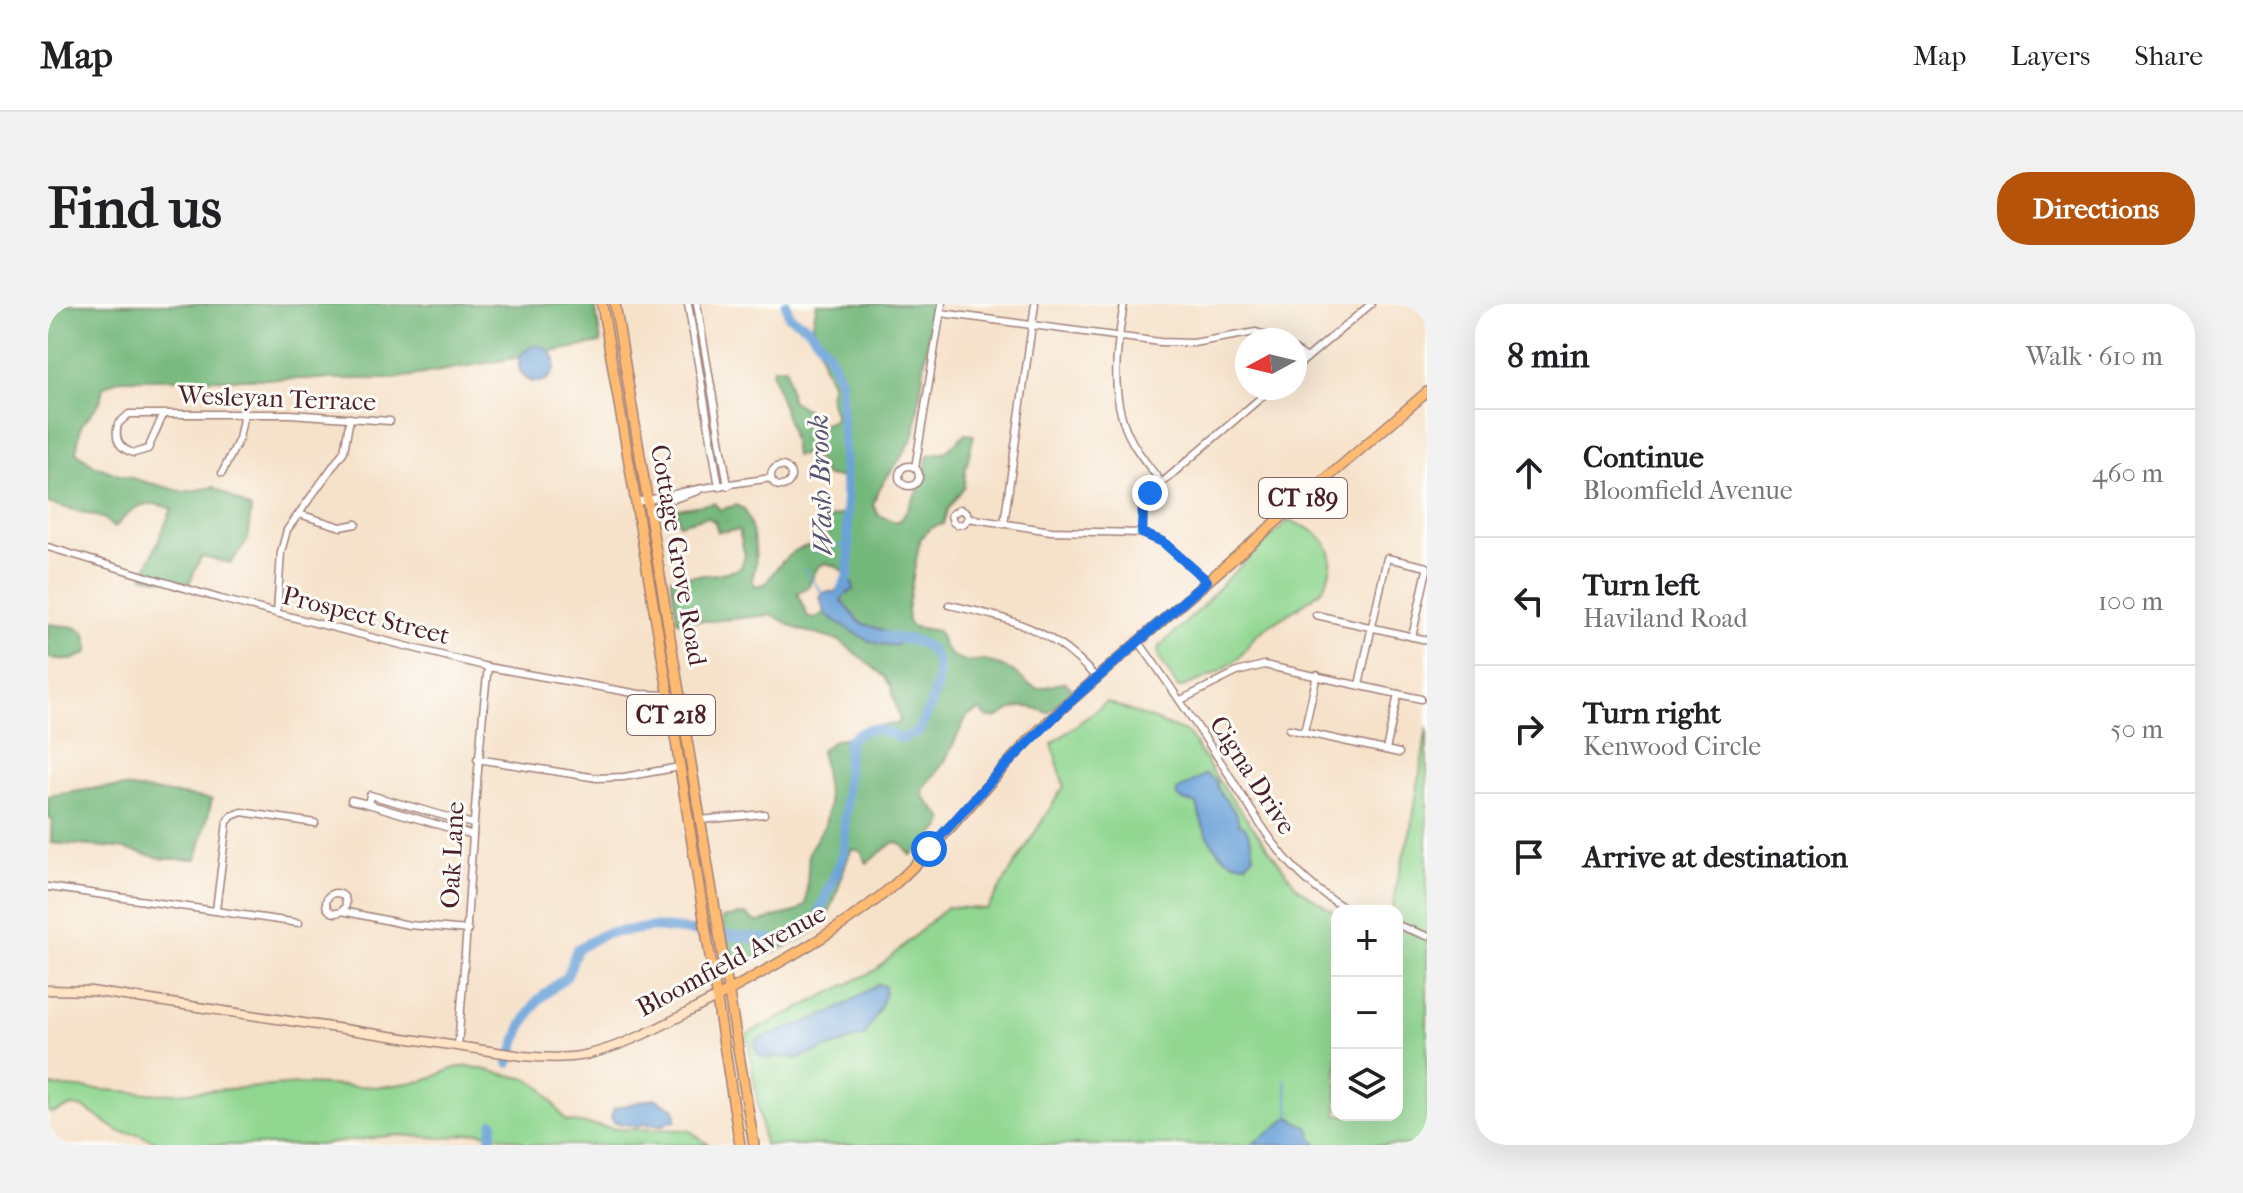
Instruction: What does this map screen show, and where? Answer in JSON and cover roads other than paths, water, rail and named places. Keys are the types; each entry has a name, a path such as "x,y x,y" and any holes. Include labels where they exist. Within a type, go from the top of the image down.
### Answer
{"main road":[{"name":"Cottage Grove Road","path":"602,304 740,1145"},
{"name":"Cottage Grove Road","path":"615,304 754,1145"},
{"name":"Bloomfield Avenue","path":"48,990 105,993 523,1056 555,1058 593,1053 640,1034 728,992 801,952 839,928 895,884 1064,707 1427,392"},
{"path":"736,1122 751,1126"}],"street":[{"path":"688,304 719,487"},
{"path":"697,304 728,486"},
{"path":"915,468 942,304"},
{"path":"1004,524 1035,304"},
{"path":"1124,304 1117,382 1121,415 1130,438 1161,482"},
{"path":"1307,358 1371,304"},
{"path":"941,313 1160,342 1193,343 1235,336"},
{"path":"1142,533 1143,506 1147,497 1258,400"},
{"path":"222,473 239,439 244,413"},
{"name":"Wesleyan Terrace","path":"163,415 148,449 134,453 120,446 116,432 123,418 137,414 244,413 390,421"},
{"path":"277,613 283,541 287,530 344,451 350,418"},
{"path":"636,502 669,496 674,499 698,491 771,478"},
{"path":"299,514 341,527 356,524"},
{"path":"968,518 1051,531 1142,533 1163,542 1207,581"},
{"name":"Prospect Street","path":"48,547 198,593 488,667 639,694 680,694"},
{"path":"1359,685 1387,558 1427,568 1412,637"},
{"path":"949,605 1012,620 1033,629 1070,654 1097,679"},
{"path":"1316,615 1427,640"},
{"name":"Cigna Drive","path":"1139,642 1181,700 1282,856 1303,879 1340,905"},
{"path":"1181,700 1237,672 1259,666 1283,668 1421,699"},
{"name":"Oak Lane","path":"458,1046 477,759 488,667"},
{"path":"1304,732 1317,675"},
{"path":"1386,750 1398,694"},
{"path":"1289,729 1399,753"},
{"path":"477,759 597,778 624,777 680,767"},
{"path":"368,804 370,795 473,824"},
{"path":"351,800 473,835"},
{"path":"216,910 227,822 232,816 242,812 315,823"},
{"path":"700,820 764,814"},
{"path":"48,887 299,923"},
{"path":"342,911 409,925 468,930"},
{"path":"1403,927 1427,936"}],"water":[{"path":"537,346 550,351 555,364 550,377 537,382 524,377 519,364 524,351"},
{"path":"843,581 853,584 854,590 841,600 859,622 895,635 897,645 868,640 826,615 820,597 825,592 835,592"},
{"path":"1206,774 1216,781 1239,824 1245,826 1254,855 1246,864 1226,858 1218,851 1202,823 1197,804 1182,800 1177,795 1177,791"},
{"path":"878,984 885,986 883,999 864,1036 796,1059 780,1056 766,1059 758,1054 754,1044 759,1039 833,1012"},
{"path":"654,1098 675,1109 676,1121 665,1125 640,1126 615,1123 611,1117 614,1108"},
{"path":"1290,1117 1309,1128 1312,1139 1318,1145 1251,1145"}],"waterway":[{"name":"Wash Brook","path":"786,304 789,316 808,327 827,351 840,379 849,556 848,575 841,592"},
{"path":"813,552 849,543"},
{"path":"804,569 824,595"},
{"name":"Wash Brook","path":"509,1063 521,1028 537,1001 567,976 577,949 604,934 654,927 783,941 802,933 816,921 844,853 848,741 874,729 901,739 918,732 933,699 938,673 932,651 918,642 884,636"},
{"path":"1285,1079 1290,1111 1288,1117"},
{"name":"Wash Brook","path":"484,1145 491,1140 493,1123"}]}
